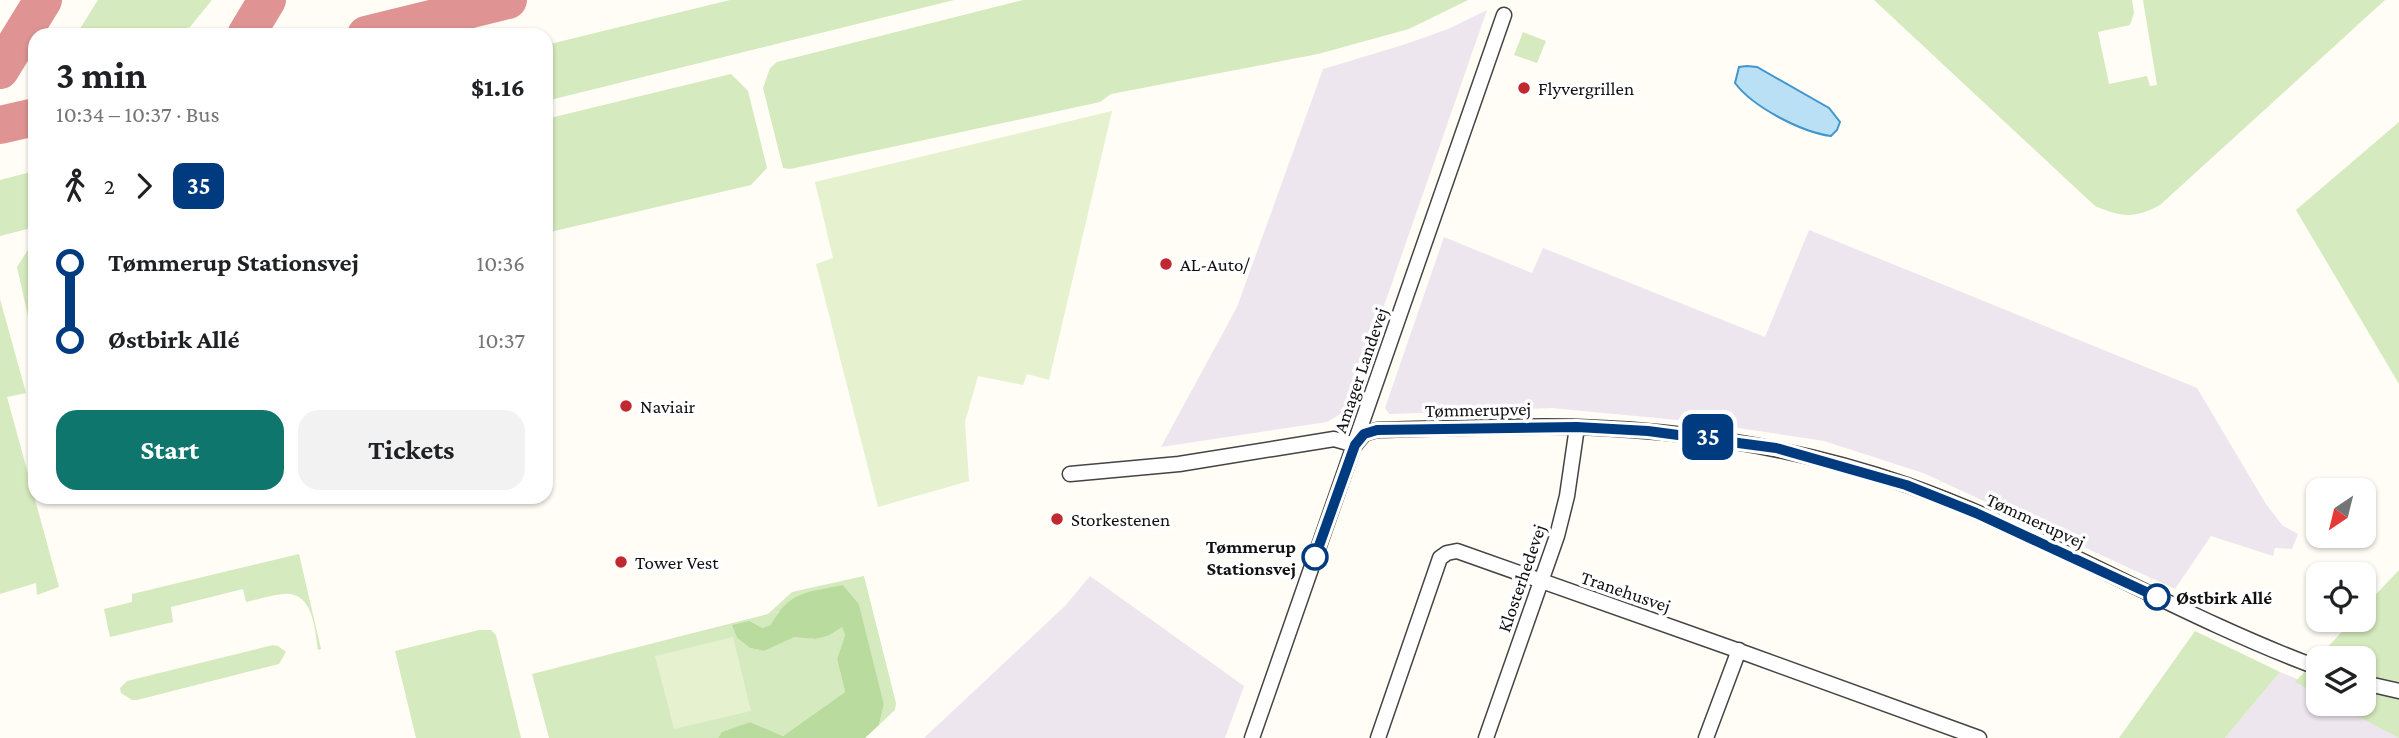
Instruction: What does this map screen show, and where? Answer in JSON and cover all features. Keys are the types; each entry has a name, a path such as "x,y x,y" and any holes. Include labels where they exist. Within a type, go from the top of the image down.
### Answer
{"street":[{"name":"Amager Landevej","path":"1252,738 1504,15"},
{"name":"Tømmerupvej","path":"1355,445 1364,434 1377,430 1577,427 1648,431 1776,448 1906,485 1976,513 2206,620 2306,663"},
{"name":"Klosterhedevej","path":"1486,738 1542,582 1567,496 1577,427"},
{"path":"1070,474 1179,464 1334,439 1355,445"},
{"name":"Tranehusvej","path":"1378,738 1440,558 1457,551 1739,650 1972,737"},
{"path":"1706,738 1739,650"},
{"path":"2376,686 2399,691"}],"shaded area":[{"path":"1487,10 1354,392 1342,413 1327,422 1161,447 1237,307 1323,69 1448,29"},
{"path":"1809,230 2197,388 2266,504 2282,525 2298,534 2292,549 2275,548 2273,556 2211,536 2175,589 1923,473 1824,441 1698,422 1552,408 1389,414 1385,408 1444,237 1532,273 1543,248 1765,337"},
{"path":"1090,576 1244,686 1225,738 924,738 1065,606"},
{"path":"2280,672 2306,683 2306,716 2365,716 2399,738 2225,738"}],"green space":[{"path":"98,0 212,0 190,27 186,28 80,28"},
{"path":"730,0 954,0 553,99 553,43"},
{"path":"1023,0 1468,0 1409,29 1318,54 1111,94 1100,102 790,169 783,168 763,88 770,68 777,62"},
{"path":"1874,0 2132,0 2134,13 2130,25 2098,32 2109,84 2147,76 2150,86 2157,85 2143,0 2385,0 2160,205 2143,213 2127,215 2095,206"},
{"path":"1523,32 1546,41 1537,63 1514,55"},
{"path":"731,74 748,91 767,168 751,185 553,231 553,117"},
{"path":"1112,111 1049,380 1027,374 1023,385 978,376 965,422 969,481 878,507 816,264 833,258 815,182"},
{"path":"2399,122 2399,384 2296,210"},
{"path":"28,173 28,229 0,236 0,180"},
{"path":"28,250 28,316 17,267"},
{"path":"0,299 26,393 7,397 28,474 28,504 36,504 59,587 37,595 36,583 0,594"},
{"path":"299,554 321,649 318,650 312,616 304,601 290,594 281,594 246,602 243,589 171,607 173,622 110,637 104,609 132,602 132,594"},
{"path":"2399,570 2399,738 2358,716 2376,716 2376,646 2329,646 2342,632 2376,632 2376,594"},
{"path":"864,576 896,703 895,710 879,725 884,704 859,604 843,585 778,612 772,625 762,628 733,625 737,638 750,648 764,651 794,636 816,639 828,636 842,626 845,635 837,659 845,692 783,736 750,722 723,732 718,738 549,738 532,674 768,614 792,592"},
{"path":"843,585 859,604 884,704 879,725 865,738 718,738 722,732 750,722 783,736 845,692 837,659 845,635 842,627 828,636 816,639 794,637 764,651 750,648 737,638 732,625 749,621 762,628 771,625 792,599"},
{"path":"479,630 491,630 496,635 521,738 416,738 395,651"},
{"path":"2195,631 2280,672 2225,738 2119,738"},
{"path":"733,637 751,711 674,729 655,656"},
{"path":"273,645 286,652 279,664 137,700 121,693 120,688 127,681"},
{"path":"2306,670 2306,688 2295,682"}],"water":[{"path":"1739,67 1757,67 1829,108 1840,122 1837,130 1831,136 1819,134 1778,117 1753,101 1735,83"}],"taxiway":[{"path":"0,70 43,0"},
{"path":"250,28 267,0"},
{"path":"394,28 508,0"},
{"path":"0,125 28,119"}],"bus line":[{"name":"35","path":"1315,557 1355,445 1364,434 1377,430 1599,428 1692,435 1776,448 1906,485 1976,513 2157,597"}],"place":[{"name":"Flyvergrillen","path":"1524,88"},
{"name":"AL-Auto/","path":"1166,264"},
{"name":"Naviair","path":"626,406"},
{"name":"Storkestenen","path":"1057,519"},
{"name":"Tømmerup Stationsvej","path":"1315,557"},
{"name":"Tower Vest","path":"621,562"},
{"name":"Østbirk Allé","path":"2157,597"}]}
